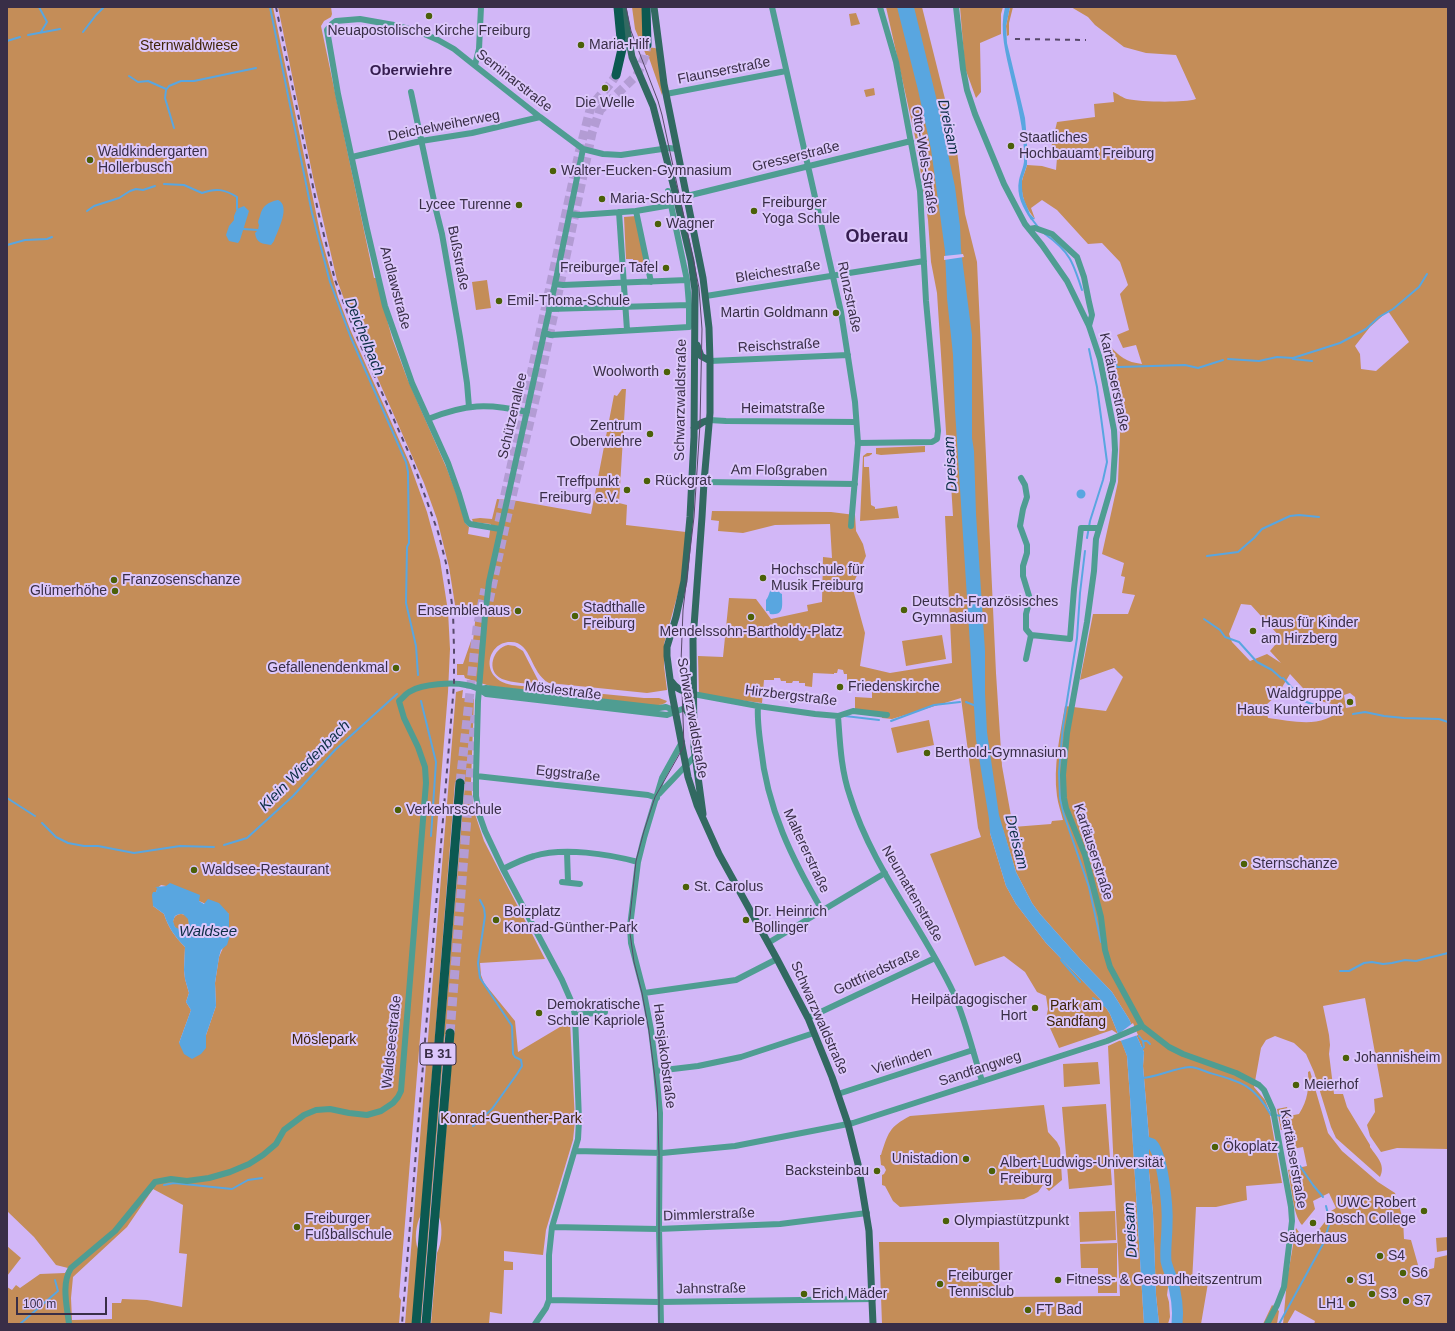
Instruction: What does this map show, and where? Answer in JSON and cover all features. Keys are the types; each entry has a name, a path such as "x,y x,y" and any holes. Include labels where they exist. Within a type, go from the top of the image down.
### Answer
{"highway":[{"path":"616,75 622,49 618,7"},
{"path":"646,7 647,45"},
{"name":"B 31","path":"416,1324 460,783"},
{"name":"B 31","path":"426,1324 450,1034"}],"main road":[{"name":"Schwarzwaldstraße","path":"623,7 632,57 653,106 685,231 696,290 694,428 690,516 684,582 667,647 670,679 686,764 697,805 719,854 808,1018 838,1094 856,1150 867,1213 873,1324"},
{"name":"Schwarzwaldstraße","path":"654,7 666,94 706,296 710,361 709,420 693,633 694,756 704,820"},
{"path":"695,337 701,356 710,361"},
{"path":"694,428 709,420"},
{"path":"670,679 678,689 693,694 685,708 694,721"}],"street":[{"path":"475,65 479,49 481,7"},
{"name":"Runzstraße","path":"772,7 841,312 848,355 858,443 851,526"},
{"name":"Otto-Wels-Straße","path":"858,443 932,442 937,439 938,431 924,261 920,191 896,62 880,7"},
{"name":"Kartäuserstraße","path":"956,7 963,69 967,90 984,137 1004,184 1067,281 1090,326 1101,366 1114,430 1115,450 1113,481 1096,527 1094,571 1066,746 1063,775 1066,808 1085,855 1101,917 1104,950 1110,967 1140,1027 1169,1047 1183,1054 1236,1073 1259,1085 1264,1090 1273,1110 1291,1207 1292,1221 1284,1287 1267,1324"},
{"name":"Seminarstraße","path":"336,21 360,19 394,25 420,32 438,40 454,49 583,149 603,154 621,155 664,149 677,149"},
{"name":"Andlawstraße","path":"336,21 329,26 327,34 339,100 385,306 402,357 450,470 467,521 470,524 500,529"},
{"name":"Flaunserstraße","path":"666,94 786,71"},
{"name":"Bußstraße","path":"412,92 421,141 442,234 460,337 469,407"},
{"name":"Deichelweiherweg","path":"352,157 421,141 472,133 540,117"},
{"name":"Gresserstraße","path":"687,196 807,166 897,146 911,141"},
{"name":"Schützenallee","path":"549,1300 549,1255 552,1228 578,1139 579,1120 575,1015 572,1003 562,980 503,869 485,831 479,814 476,796 478,700 489,582 555,284 583,149"},
{"name":"Schwarzwaldstraße","path":"544,333 551,335 689,327 687,280 668,190"},
{"path":"570,214 579,215 636,211 671,206"},
{"path":"636,211 651,282"},
{"path":"619,212 625,307 628,330"},
{"name":"Kartäuserstraße","path":"1032,229 1052,234 1077,257 1090,302 1092,315 1090,326"},
{"name":"Bleichestraße","path":"706,296 924,261"},
{"path":"555,284 563,285 687,280"},
{"path":"549,309 689,305"},
{"name":"Reischstraße","path":"710,361 848,355"},
{"path":"428,419 449,410 478,405 527,412"},
{"name":"Heimatstraße","path":"709,420 856,422"},
{"path":"1021,478 1025,485 1027,497 1020,526 1027,545 1027,553 1023,566 1023,576 1030,599 1025,624 1026,629 1031,635 1070,639 1081,528 1096,527"},
{"name":"Am Floßgraben","path":"704,482 855,484"},
{"path":"1026,659 1031,635"},
{"name":"Möslestraße","path":"408,692 416,688 444,684 465,684 480,689 486,694 646,709 666,707 676,711"},
{"name":"Waldseestraße","path":"69,1324 66,1289 68,1273 115,1231 155,1182 172,1179 187,1180 209,1178 230,1172 249,1164 276,1144 284,1130 304,1115 316,1110 330,1109 367,1115 381,1111 393,1103 398,1097 402,1083 426,783 425,767 418,747 404,718 399,701 408,692"},
{"name":"Hirzbergstraße","path":"693,694 758,706 815,714 838,716 853,711 888,715"},
{"name":"Maltererstraße","path":"758,706 758,730 762,759 768,791 777,820 798,868 822,910"},
{"path":"676,711 685,708"},
{"name":"Neumattenstraße","path":"838,716 841,755 850,797 865,838 935,958 955,996 982,1081"},
{"name":"Hansjakobstraße","path":"661,1324 659,1228 660,1112 656,1071 644,993 631,943 630,926 638,862 644,838 662,778 682,742"},
{"name":"Hansjakobstraße","path":"657,797 694,756"},
{"name":"Eggstraße","path":"476,776 657,797"},
{"path":"503,869 534,856 548,853 567,852 583,852 638,862"},
{"path":"567,852 565,882 580,884"},
{"path":"768,943 885,873"},
{"name":"Gottfriedstraße","path":"808,1018 935,958"},
{"path":"644,993 736,980 777,959"},
{"path":"575,1015 605,1012"},
{"name":"Sandfangweg","path":"848,1124 915,1104 982,1081 1119,1038 1140,1027"},
{"path":"656,1071 698,1066 741,1057 814,1033"},
{"name":"Vierlinden","path":"838,1094 973,1050"},
{"path":"575,1151 660,1153 746,1145 848,1124"},
{"name":"Dimmlerstraße","path":"552,1228 659,1228 780,1224 867,1213"},
{"name":"Jahnstraße","path":"549,1300 660,1302 872,1299"},
{"path":"535,1324 546,1308 549,1300"}],"green space":[{"path":"7,7 273,7 321,237 338,297 350,329 409,462 427,512 440,560 448,611 450,649 448,692 399,1297 401,1300 399,1324 7,1324 7,1287 12,1290 16,1285 20,1288 40,1274 65,1273 68,1268 56,1265 34,1237 7,1211","holes":["161,885 190,892 199,901 229,914 229,928 231,929 219,957 215,983 216,1006 206,1035 206,1048 179,1043 191,1010 186,1002 189,993 184,970 185,947 172,932 164,914 153,906 156,892","153,1189 183,1205 179,1253 187,1254 182,1307 147,1300 122,1299 121,1303 112,1303 112,1319 72,1320 71,1298 73,1277 127,1227"]},
{"path":"278,7 331,7 331,17 324,21 321,26 374,278 376,278 392,338 407,378 447,469 459,501 465,523 469,527 468,534 489,538 491,524 473,522 472,519 492,519 497,499 518,501 591,514 614,395 617,396 622,389 626,389 619,503 627,505 626,525 686,532 681,582 664,644 664,666 667,690 647,693 549,683 538,672 523,647 518,643 511,642 503,643 496,647 492,654 490,668 494,676 501,681 512,685 644,698 659,698 667,701 666,703 649,705 490,686 465,678 464,675 457,675 457,664 463,664 471,641 473,641 476,613 456,611 449,567 437,519 424,483 351,318 337,280 313,177"},
{"path":"632,7 642,7 645,47 657,49 663,90 662,95 648,55 646,55 635,29"},
{"name":"Park am Sandfang","path":"886,7 922,7 956,143 965,214 977,262 996,673 1002,766 1013,827 1051,824 1052,821 1063,820 1057,799 1056,774 1065,706 1106,711 1123,677 1114,668 1080,680 1093,614 1128,614 1135,595 1122,593 1125,577 1121,576 1124,563 1102,554 1118,482 1120,433 1102,346 1109,345 1124,358 1132,362 1142,364 1136,345 1123,348 1117,335 1129,330 1120,294 1128,285 1120,262 1102,243 1088,244 1057,210 1042,200 1031,208 1035,219 1024,201 1022,181 1027,165 1042,166 1056,170 1057,158 1051,148 1057,122 1095,117 1094,104 1114,102 1113,92 1127,99 1142,101 1172,102 1196,99 1176,55 1146,53 1124,47 1095,25 1088,17 1071,7 1448,7 1448,1149 1397,1148 1381,1152 1370,1136 1367,1125 1375,1112 1374,1099 1383,1097 1365,998 1323,1006 1329,1035 1329,1054 1334,1094 1343,1094 1347,1107 1370,1147 1380,1161 1382,1173 1380,1177 1336,1138 1331,1127 1314,1072 1306,1054 1294,1043 1275,1036 1266,1040 1261,1048 1254,1087 1265,1100 1269,1110 1282,1183 1246,1186 1247,1200 1216,1207 1196,1207 1192,1282 1200,1284 1208,1283 1201,1324 1179,1324 1181,1300 1171,1267 1166,1178 1157,1146 1149,1138 1143,1066 1144,1052 1129,1019 1112,992 1082,961 1032,903 1016,872 1003,830 990,833 1006,886 1016,904 1046,943 1101,1000 1110,1014 1118,1034 1112,1030 1059,1048 1046,1019 1048,1009 1046,996 1037,992 1025,972 1004,956 975,966 930,854 981,837 978,828 961,698 892,719 882,718 881,714 855,711 855,697 872,698 872,682 847,681 847,674 844,674 843,670 838,669 837,673 834,674 813,673 812,687 805,686 805,683 799,683 799,681 786,683 786,681 781,681 780,678 774,678 774,680 764,680 762,703 699,695 698,656 723,657 729,598 756,599 771,619 808,611 807,605 822,602 823,557 832,558 830,524 775,525 743,533 718,531 719,521 711,520 712,511 831,512 855,515 856,531 863,544 866,556 852,586 865,633 860,666 890,673 952,663 945,516 953,516 950,468 947,447 937,293 931,262 928,220 916,141","holes":["1388,311 1409,342 1376,371 1361,369 1360,354 1355,346 1370,327","1241,604 1251,605 1281,638 1270,651 1281,663 1267,654 1250,661 1232,642 1229,634","1290,674 1313,699 1343,707 1326,719 1317,721 1298,722 1268,718 1265,706 1278,694","1350,693 1355,697 1356,706 1346,708 1344,695"]},
{"path":"960,7 1003,7 1001,14 1001,34 980,43 981,92 976,98 965,68"},
{"path":"1010,7 1013,7 1009,23 1009,35 1007,36 1006,26"},
{"path":"856,13 860,24 851,26 849,14"},
{"path":"874,88 875,95 866,97 864,90"},
{"path":"636,216 647,269 634,270 633,259 626,259 624,217"},
{"path":"487,280 491,308 476,310 472,282"},
{"path":"925,446 925,452 881,455 876,454 876,448"},
{"path":"867,453 872,453 869,456 864,457 864,467 869,467 871,505 875,507 875,509 897,506 899,518 860,521 863,456"},
{"path":"942,635 946,659 906,666 902,641"},
{"path":"508,645 515,646 523,651 540,684 511,681 502,679 497,675 492,666 493,660 498,650"},
{"name":"Konrad-Guenther-Park","path":"463,690 462,698 474,699 471,782 473,808 484,841 545,959 480,963 481,975 484,983 515,1021 518,1052 570,1021 575,1121 573,1140 546,1230 543,1255 504,1251 504,1261 513,1262 513,1270 504,1270 502,1314 490,1312 489,1324 431,1324 437,1253 441,1235 439,1217 454,1034 445,1034 421,1324 419,1324 465,784 455,782 421,1215 416,1232 418,1249 413,1324 405,1324 456,692"},
{"path":"929,720 934,745 897,753 891,728"},
{"path":"181,914 187,916 189,922 187,928 181,930 175,928 173,922 175,916"},
{"path":"1121,1040 1127,1056 1144,1324 882,1324 879,1242 999,1242 1000,1291 997,1291 998,1297 1120,1296 1108,1046"},
{"path":"1098,1062 1100,1084 1064,1087 1063,1064"},
{"path":"1310,1071 1328,1133 1342,1151 1378,1182 1395,1193 1403,1219 1404,1239 1411,1240 1420,1272 1434,1268 1435,1258 1448,1255 1448,1324 1314,1324 1315,1321 1295,1310 1287,1324 1283,1324 1287,1280 1296,1228 1304,1239 1310,1241 1331,1214 1331,1211 1336,1208 1329,1193 1313,1201 1315,1209 1302,1225 1296,1214 1293,1199 1288,1170 1307,1166 1303,1147 1292,1149 1287,1129 1281,1130 1277,1109 1287,1107 1289,1116 1299,1114 1306,1099 1308,1089 1308,1072"},
{"path":"1106,1104 1112,1185 1069,1189 1062,1107"},
{"name":"Unistadion","path":"1044,1105 1048,1132 1060,1148 1062,1180 1049,1191 1043,1185 1038,1192 1024,1199 900,1207 893,1201 885,1186 882,1185 882,1175 886,1170 884,1166 881,1165 880,1155 893,1127 910,1116"},
{"path":"1153,1147 1158,1156 1162,1183 1164,1223 1161,1250 1168,1287 1167,1295 1170,1317 1168,1324 1159,1324 1156,1295 1153,1213 1149,1172 1149,1148"},
{"path":"1115,1211 1116,1240 1080,1242 1079,1212"},
{"path":"1448,1237 1448,1250 1437,1252 1436,1238"},
{"path":"1117,1243 1117,1293 1098,1293 1098,1268 1081,1268 1080,1244"},
{"path":"7,1246 21,1258 7,1276"},
{"path":"1272,1305 1279,1311 1277,1324 1263,1324"}],"water":[{"name":"Dreisam","path":"897,7 914,7 937,101 955,187 960,226 961,250 972,335 972,438 974,451 976,514 985,651 987,732 999,815 1016,872 1032,903 1082,961 1112,992 1129,1019 1144,1052 1143,1066 1149,1138 1149,1172 1153,1213 1156,1295 1159,1324 1144,1324 1127,1056 1110,1014 1101,1000 1046,943 1016,904 1006,886 990,833 976,739 955,410 953,355 947,298 945,251 931,149"},
{"path":"1005,7 1010,7 1006,26 1007,43 1025,118 1027,165 1022,180 1022,188 1023,197 1030,214 1035,219 1031,220 1023,206 1018,191 1019,180 1024,162 1024,146 1020,116 1004,42 1003,16"},
{"path":"278,200 282,203 284,213 274,241 271,245 258,241 255,233 258,230 258,221 262,210 266,205"},
{"path":"244,206 249,211 240,240 238,243 229,241 226,235 229,226 234,220 237,209"},
{"path":"1081,489 1086,494 1081,499 1076,494"},
{"path":"773,587 777,587 782,594 782,609 778,613 770,614 769,611 766,611 766,600"},
{"name":"Waldsee","path":"170,883 200,895 199,901 204,904 208,899 219,903 229,914 229,928 232,929 227,945 221,950 219,957 215,983 216,1006 206,1035 206,1048 201,1054 192,1059 184,1054 179,1043 191,1010 186,1002 189,993 184,970 185,947 172,932 164,914 153,906 152,895 153,892 156,892 157,888 155,887 166,886","holes":["183,914 188,919 189,925 186,929 181,930 175,927 173,921 175,916"]}],"pier":[{"path":"963,254 964,257 944,260 944,256"},
{"path":"1133,1023 1138,1035 1120,1041 1117,1035"}],"waterway":[{"path":"39,7 47,22 41,32"},
{"path":"83,32 104,7"},
{"name":"Deichelbach","path":"270,7 312,213 330,282 351,338 406,462 408,472 409,543 407,547 406,603 416,646 418,675"},
{"path":"28,35 60,29"},
{"path":"7,41 20,37"},
{"path":"174,128 165,98 166,90 169,86 181,81 194,81 256,68"},
{"path":"129,76 138,82 148,81 166,89"},
{"name":"Deichelbach","path":"164,184 184,185 202,193 212,190 228,192 237,197 237,209"},
{"name":"Deichelbach","path":"87,211 94,206 119,198 130,191 136,189 143,190 155,186"},
{"path":"1031,218 1038,227"},
{"name":"Deichelbach","path":"243,229 258,230"},
{"path":"1045,234 1060,246 1070,258 1082,290"},
{"name":"Deichelbach","path":"7,245 25,240 47,239 52,237"},
{"path":"1228,359 1259,361 1277,357 1293,358 1340,343 1366,329 1379,317 1393,309 1419,287 1427,274"},
{"path":"1108,346 1117,367 1185,365 1198,368 1223,360"},
{"path":"1087,538 1090,521 1107,462 1097,387 1089,349"},
{"path":"1293,359 1312,361"},
{"path":"1207,556 1238,552 1262,529 1290,516 1299,515 1319,517"},
{"path":"1085,551 1077,638 1063,726 1059,772 1060,798 1064,815 1089,887 1101,942"},
{"path":"1204,619 1220,630 1225,637 1239,642 1257,662 1272,670 1281,678"},
{"path":"1283,678 1304,701 1317,706 1337,709"},
{"name":"Klein Wiedenbach","path":"224,845 247,838 293,796 335,750 397,694"},
{"path":"421,701 436,762 431,836"},
{"path":"891,721 934,705 960,702"},
{"path":"966,702 976,706"},
{"path":"1353,714 1365,712 1404,718 1439,719 1448,722"},
{"path":"845,716 879,720"},
{"name":"Klein Wiedenbach","path":"7,798 35,816"},
{"name":"Klein Wiedenbach","path":"42,823 56,837 68,843 84,846 98,846 134,853 180,846 214,847"},
{"path":"473,1126 492,1109 522,1066 521,1060 513,1054 512,1026 480,978 478,963 485,916 484,908 480,900"},
{"path":"1340,971 1349,971 1364,963 1372,962 1383,964 1405,960 1416,961 1448,953"},
{"path":"1063,958 1061,960 1080,982"},
{"path":"1093,998 1108,1008"},
{"path":"1139,1036 1143,1041 1144,1047 1141,1050"},
{"path":"1143,1041 1147,1041 1150,1044"},
{"path":"1142,1078 1184,1068 1197,1068 1231,1079 1246,1086 1259,1097 1271,1115"},
{"path":"1275,1115 1282,1116 1294,1148"},
{"path":"1141,1140 1152,1144 1156,1150 1162,1170 1166,1195 1167,1216 1166,1261 1176,1294 1178,1312 1177,1324"},
{"path":"1300,1166 1323,1197"},
{"path":"164,1185 174,1183 232,1189 248,1180 262,1178"},
{"path":"1279,1324 1323,1244 1330,1222 1326,1206"},
{"path":"20,1324 58,1291 55,1280"}],"tunnel":[{"path":"489,601 541,375 592,133 600,110 637,75 645,56 647,45"},
{"path":"499,522 579,153 590,110 616,75"},
{"path":"460,783 477,628 485,589"},
{"path":"450,1033 475,715"}],"tram line":[{"path":"626,7 631,31 662,115 699,288 702,329 700,424 694,517 683,610 681,662 684,746 655,797 644,831 636,861 629,926 634,962 642,993 649,1031 657,1094 659,1153 659,1324"}],"railway":[{"path":"276,7 318,211 335,280 357,337 412,460 438,532 446,563 453,611 454,684 402,1324"},
{"path":"1015,39 1086,40"}],"place":[{"name":"Neuapostolische Kirche Freiburg","path":"429,16"},
{"name":"Maria-Hilf","path":"581,45"},
{"name":"Die Welle","path":"605,88"},
{"name":"Staatliches Hochbauamt Freiburg","path":"1011,146"},
{"name":"Waldkindergarten Hollerbusch","path":"90,160"},
{"name":"Walter-Eucken-Gymnasium","path":"553,171"},
{"name":"Maria-Schutz","path":"602,199"},
{"name":"Lycee Turenne","path":"519,205"},
{"name":"Freiburger Yoga Schule","path":"754,211"},
{"name":"Wagner","path":"658,224"},
{"name":"Freiburger Tafel","path":"666,268"},
{"name":"Emil-Thoma-Schule","path":"499,301"},
{"name":"Martin Goldmann","path":"836,313"},
{"name":"Woolworth","path":"667,372"},
{"name":"Zentrum Oberwiehre","path":"650,434"},
{"name":"Rückgrat","path":"647,481"},
{"name":"Treffpunkt Freiburg e.V.","path":"627,490"},
{"name":"Hochschule für Musik Freiburg","path":"763,578"},
{"name":"Franzosenschanze","path":"114,580"},
{"name":"Glümerhöhe","path":"115,591"},
{"name":"Deutsch-Französisches Gymnasium","path":"904,610"},
{"name":"Ensemblehaus","path":"518,611"},
{"name":"Stadthalle Freiburg","path":"575,616"},
{"name":"Mendelssohn-Bartholdy-Platz","path":"751,617"},
{"name":"Haus für Kinder am Hirzberg","path":"1253,631"},
{"name":"Gefallenendenkmal","path":"396,668"},
{"name":"Friedenskirche","path":"840,687"},
{"name":"Waldgruppe Haus Kunterbunt","path":"1350,702"},
{"name":"Berthold-Gymnasium","path":"927,753"},
{"name":"Verkehrsschule","path":"398,810"},
{"name":"Sternschanze","path":"1244,864"},
{"name":"Waldsee-Restaurant","path":"194,870"},
{"name":"St. Carolus","path":"686,887"},
{"name":"Bolzplatz Konrad-Günther-Park","path":"496,920"},
{"name":"Dr. Heinrich Bollinger","path":"746,920"},
{"name":"Heilpädagogischer Hort","path":"1035,1008"},
{"name":"Demokratische Schule Kapriole","path":"539,1013"},
{"name":"Johannisheim","path":"1346,1058"},
{"name":"Meierhof","path":"1296,1085"},
{"name":"Ökoplatz","path":"1215,1147"},
{"name":"Unistadion","path":"966,1159"},
{"name":"Backsteinbau","path":"877,1171"},
{"name":"Albert-Ludwigs-Universität Freiburg","path":"992,1171"},
{"name":"UWC Robert Bosch College","path":"1424,1211"},
{"name":"Olympiastützpunkt","path":"946,1221"},
{"name":"Sägerhaus","path":"1313,1223"},
{"name":"Freiburger Fußballschule","path":"297,1227"},
{"name":"S4","path":"1380,1256"},
{"name":"S6","path":"1403,1273"},
{"name":"Fitness- & Gesundheitszentrum","path":"1058,1280"},
{"name":"S1","path":"1350,1280"},
{"name":"Freiburger Tennisclub","path":"940,1284"},
{"name":"Erich Mäder","path":"804,1294"},
{"name":"S3","path":"1372,1294"},
{"name":"S7","path":"1406,1301"},
{"name":"LH1","path":"1352,1304"},
{"name":"FT Bad","path":"1028,1310"}],"district":[{"name":"Oberwiehre","path":"411,71"},
{"name":"Oberau","path":"877,237"}],"park label":[{"name":"Sternwaldwiese","path":"189,46"},
{"name":"Möslepark","path":"324,1040"}]}
